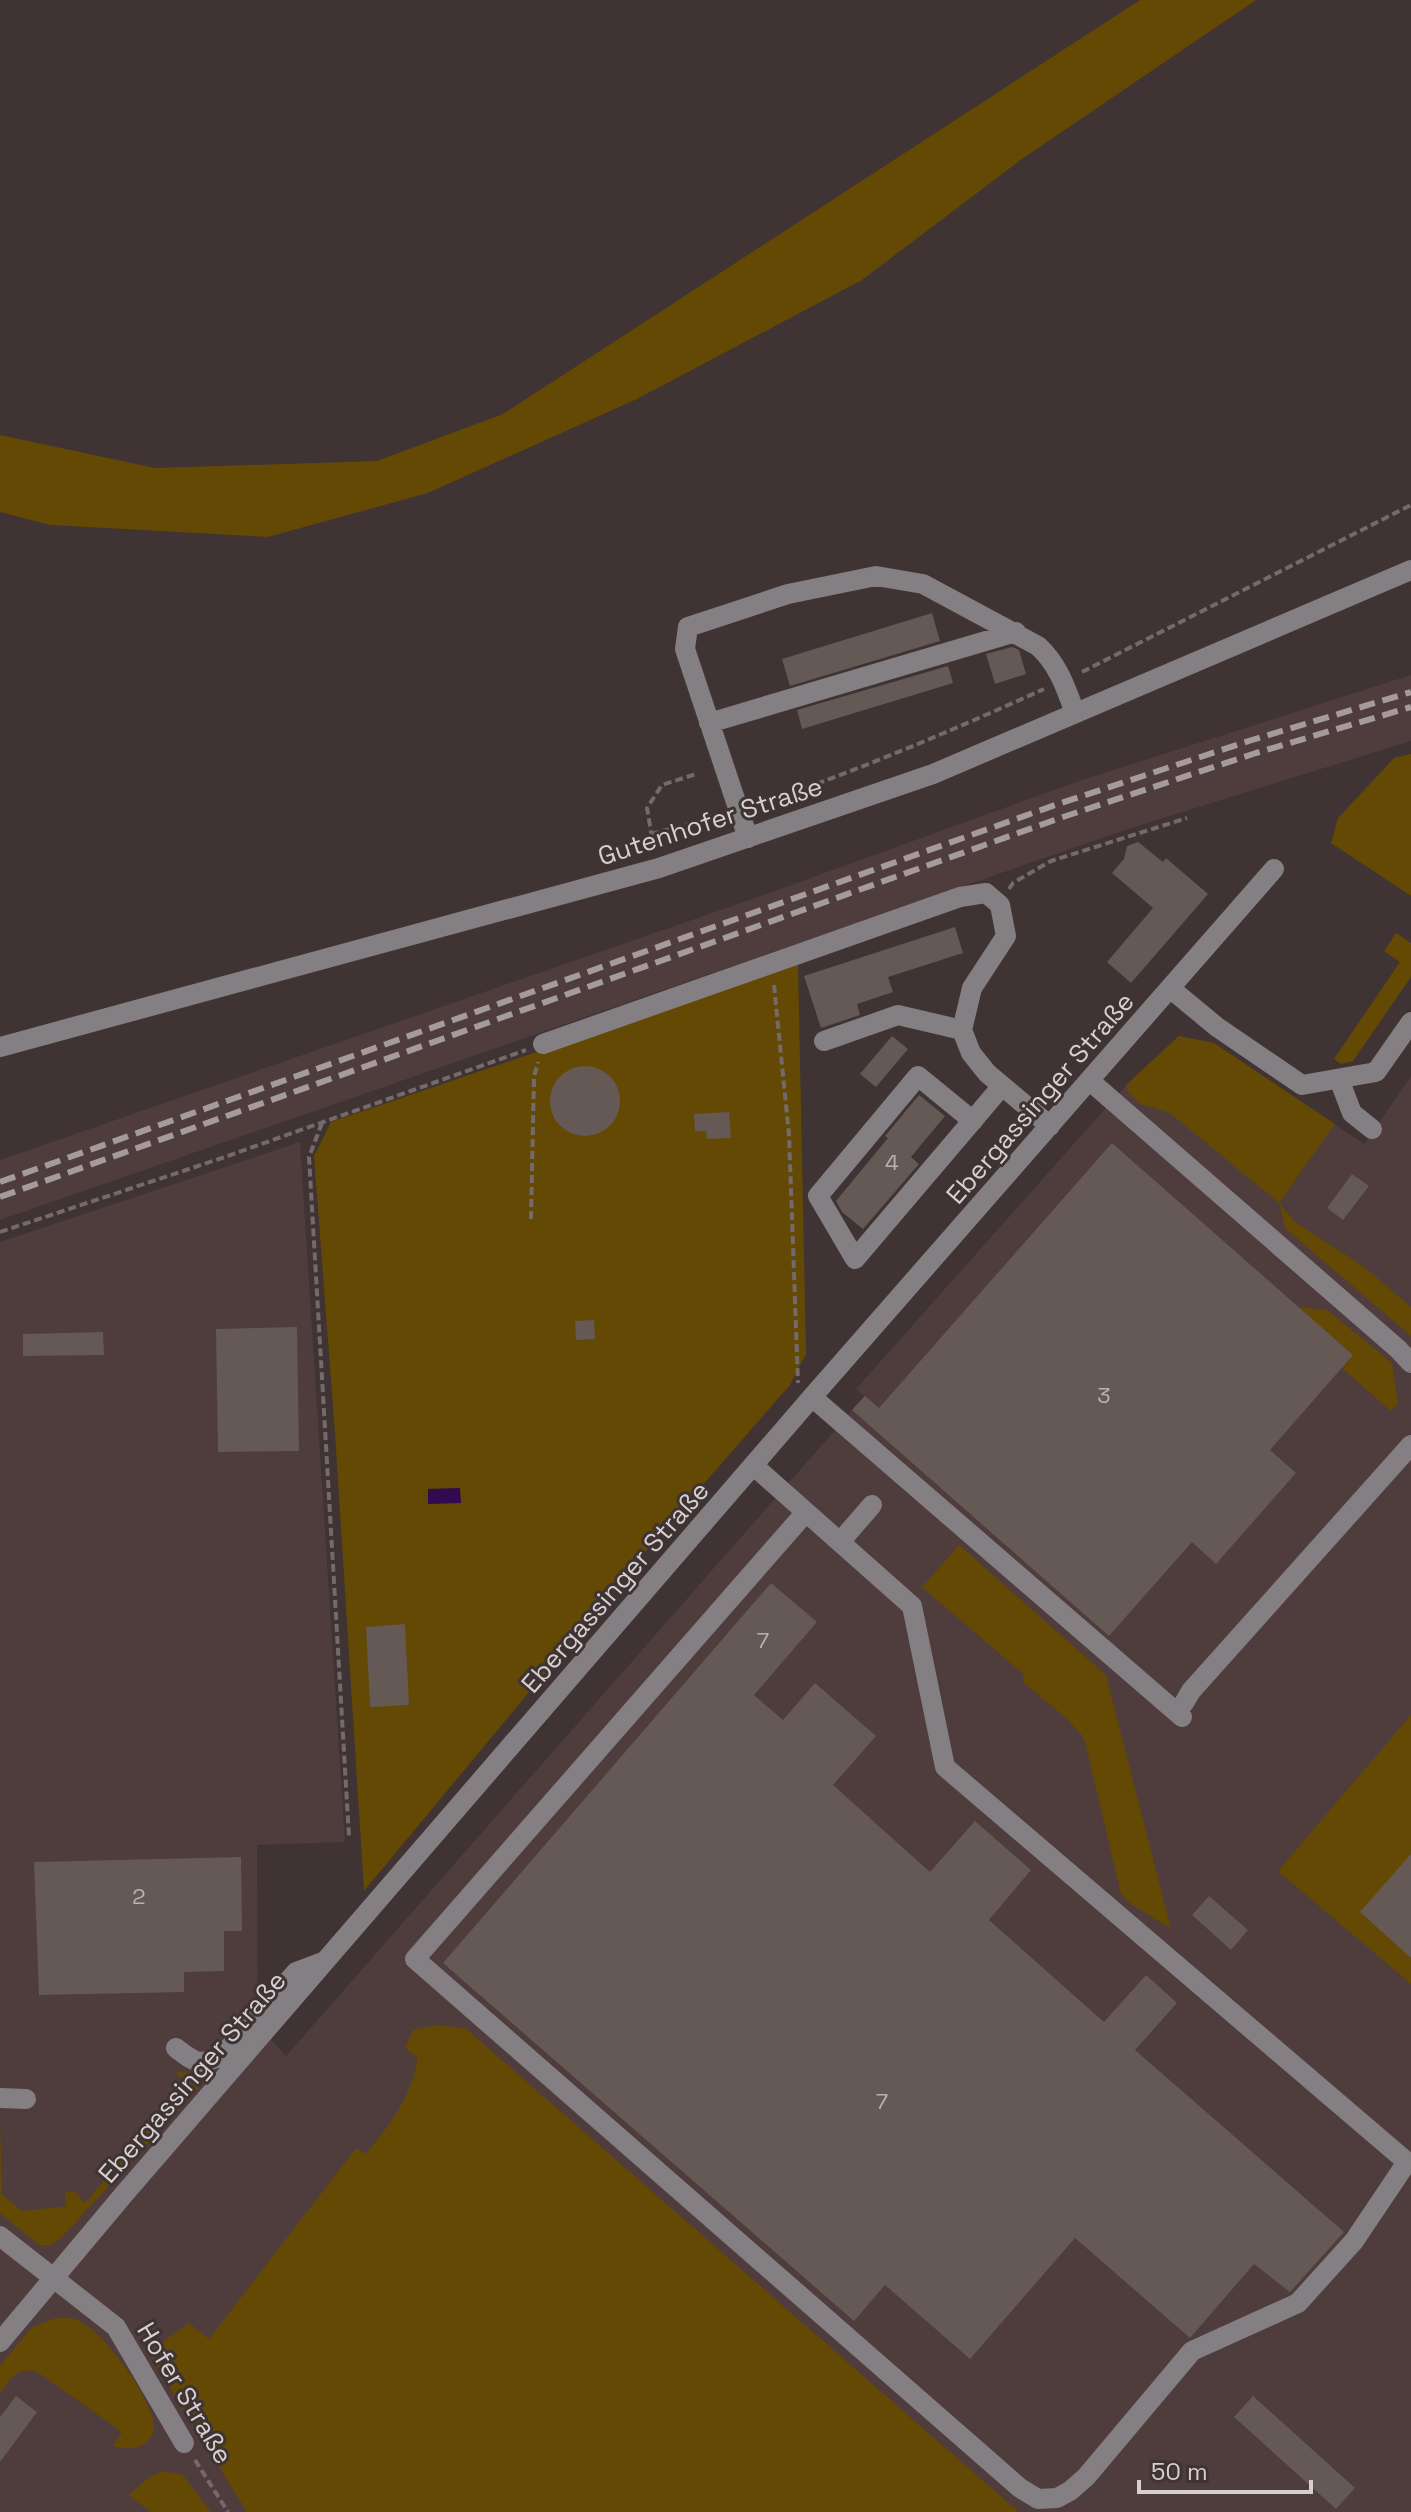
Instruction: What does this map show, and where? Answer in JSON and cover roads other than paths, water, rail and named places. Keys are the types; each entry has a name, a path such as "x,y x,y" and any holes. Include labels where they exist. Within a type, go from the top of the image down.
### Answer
{"street":[{"name":"Gutenhofer Straße","path":"0,1047 659,868 748,838 933,774 1411,570"},
{"path":"748,838 685,649 688,627 788,594 876,576 923,584 1029,639 1049,656 1075,713"},
{"path":"709,723 1016,632"},
{"name":"Ebergassinger Straße","path":"0,2342 812,1397 1274,869"},
{"path":"543,1044 960,897 986,893 1000,905 1006,936 972,988 962,1030 971,1053 987,1073 1050,1126"},
{"path":"1171,989 1217,1027 1302,1085 1376,1072 1411,1022"},
{"path":"824,1041 898,1015 962,1030"},
{"path":"973,1121 918,1076 818,1196 855,1259 973,1121 1002,1086"},
{"path":"1339,1079 1352,1113 1372,1129"},
{"path":"1090,1081 1411,1363"},
{"path":"812,1397 1183,1710 1191,1691 1411,1445"},
{"path":"754,1466 840,1542 912,1606 945,1767 1407,2162 1354,2241 1298,2303 1192,2351 1086,2477 1057,2498 1038,2499 1020,2488 415,1959 806,1512"},
{"path":"840,1542 872,1505"},
{"path":"176,2048 195,2062 205,2063 222,2056 296,1972 329,1959"},
{"path":"0,2098 26,2099"},
{"name":"Hofer Straße","path":"0,2236 116,2327 184,2443"}],"railway":[{"path":"0,1182 1058,804 1411,692"},
{"path":"0,1197 1063,817 1256,753 1411,707"}]}
